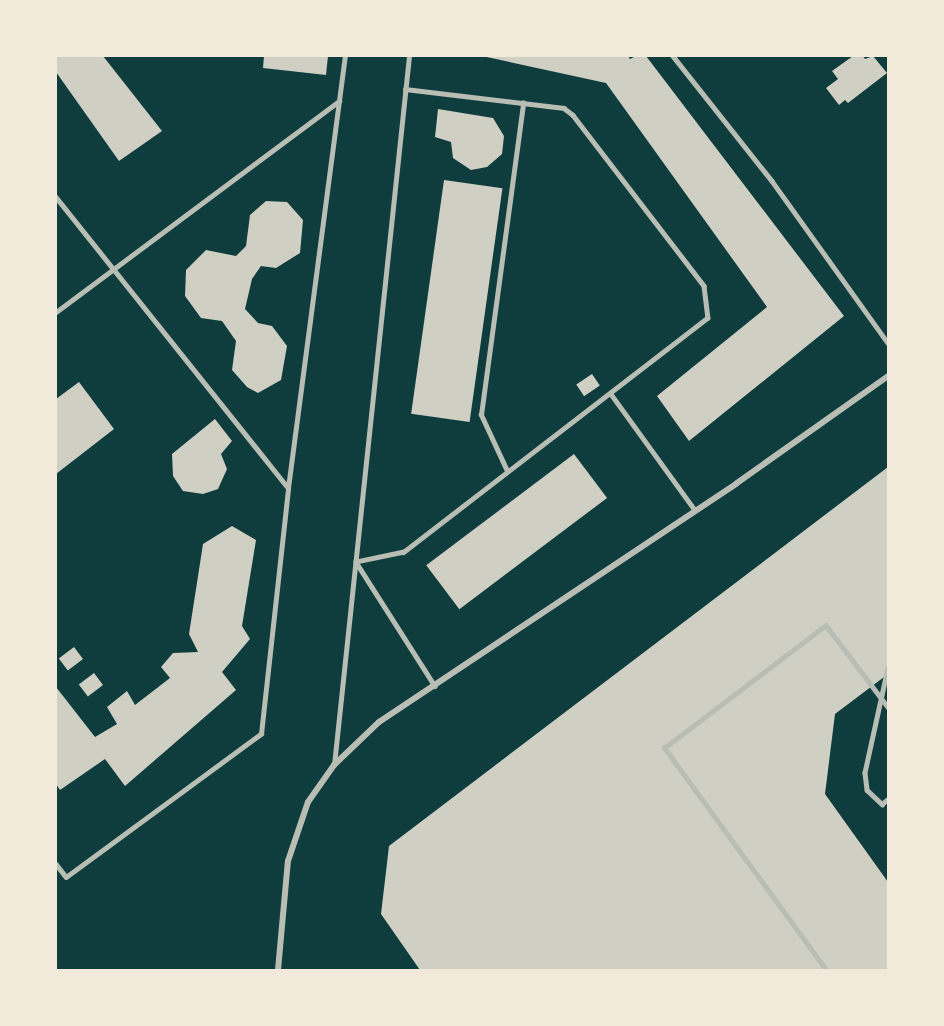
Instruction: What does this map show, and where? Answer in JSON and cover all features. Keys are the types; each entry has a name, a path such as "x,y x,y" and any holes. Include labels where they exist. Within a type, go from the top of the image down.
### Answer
{"street":[{"path":"278,970 288,861 308,802 334,765 379,722 695,510 888,376"}],"lane":[{"path":"56,864 66,877 261,734 288,488 345,56"},
{"path":"334,765 409,56"},
{"path":"673,56 772,182 888,343"},
{"path":"356,562 404,552 708,318 704,286 573,115 564,108 405,89"},
{"path":"56,312 112,268 339,101"},
{"path":"507,471 481,415 523,103"},
{"path":"56,197 288,488"},
{"path":"611,394 695,510"},
{"path":"356,562 435,686"},
{"path":"826,970 664,748 826,625 888,707"},
{"path":"888,668 865,773 867,790 882,804 888,799"}],"building":[{"path":"56,56 103,56 162,131 119,161 56,72"},
{"path":"264,56 328,56 326,75 263,68"},
{"path":"482,56 628,56 630,59 636,56 646,56 844,316 689,441 657,396 767,307 606,83"},
{"path":"853,56 863,56 865,59 873,56 887,73 848,103 845,100 839,105 826,88 838,79 832,71"},
{"path":"438,109 493,118 504,136 502,154 487,167 471,170 453,158 451,142 435,137"},
{"path":"444,180 502,188 470,422 411,414"},
{"path":"266,201 287,202 303,220 300,253 276,268 261,266 252,279 245,309 258,323 272,326 287,346 281,380 258,393 247,387 232,370 236,341 222,321 201,318 185,296 186,270 206,250 236,256 246,246 250,215"},
{"path":"592,374 600,386 584,396 576,385"},
{"path":"79,382 114,429 56,474 56,399"},
{"path":"215,419 232,441 221,454 227,469 218,489 203,494 183,491 173,476 172,454"},
{"path":"574,454 607,498 459,609 426,565"},
{"path":"888,467 888,674 835,714 825,794 888,882 888,970 420,970 381,914 389,846"},
{"path":"232,526 256,540 242,626 250,639 222,672 236,690 125,786 105,759 60,790 56,784 56,687 95,737 117,724 107,707 127,691 135,705 170,678 161,667 173,653 198,652 189,634 203,544"},
{"path":"74,647 83,659 68,670 59,658"},
{"path":"94,673 103,685 88,696 79,684"}]}
